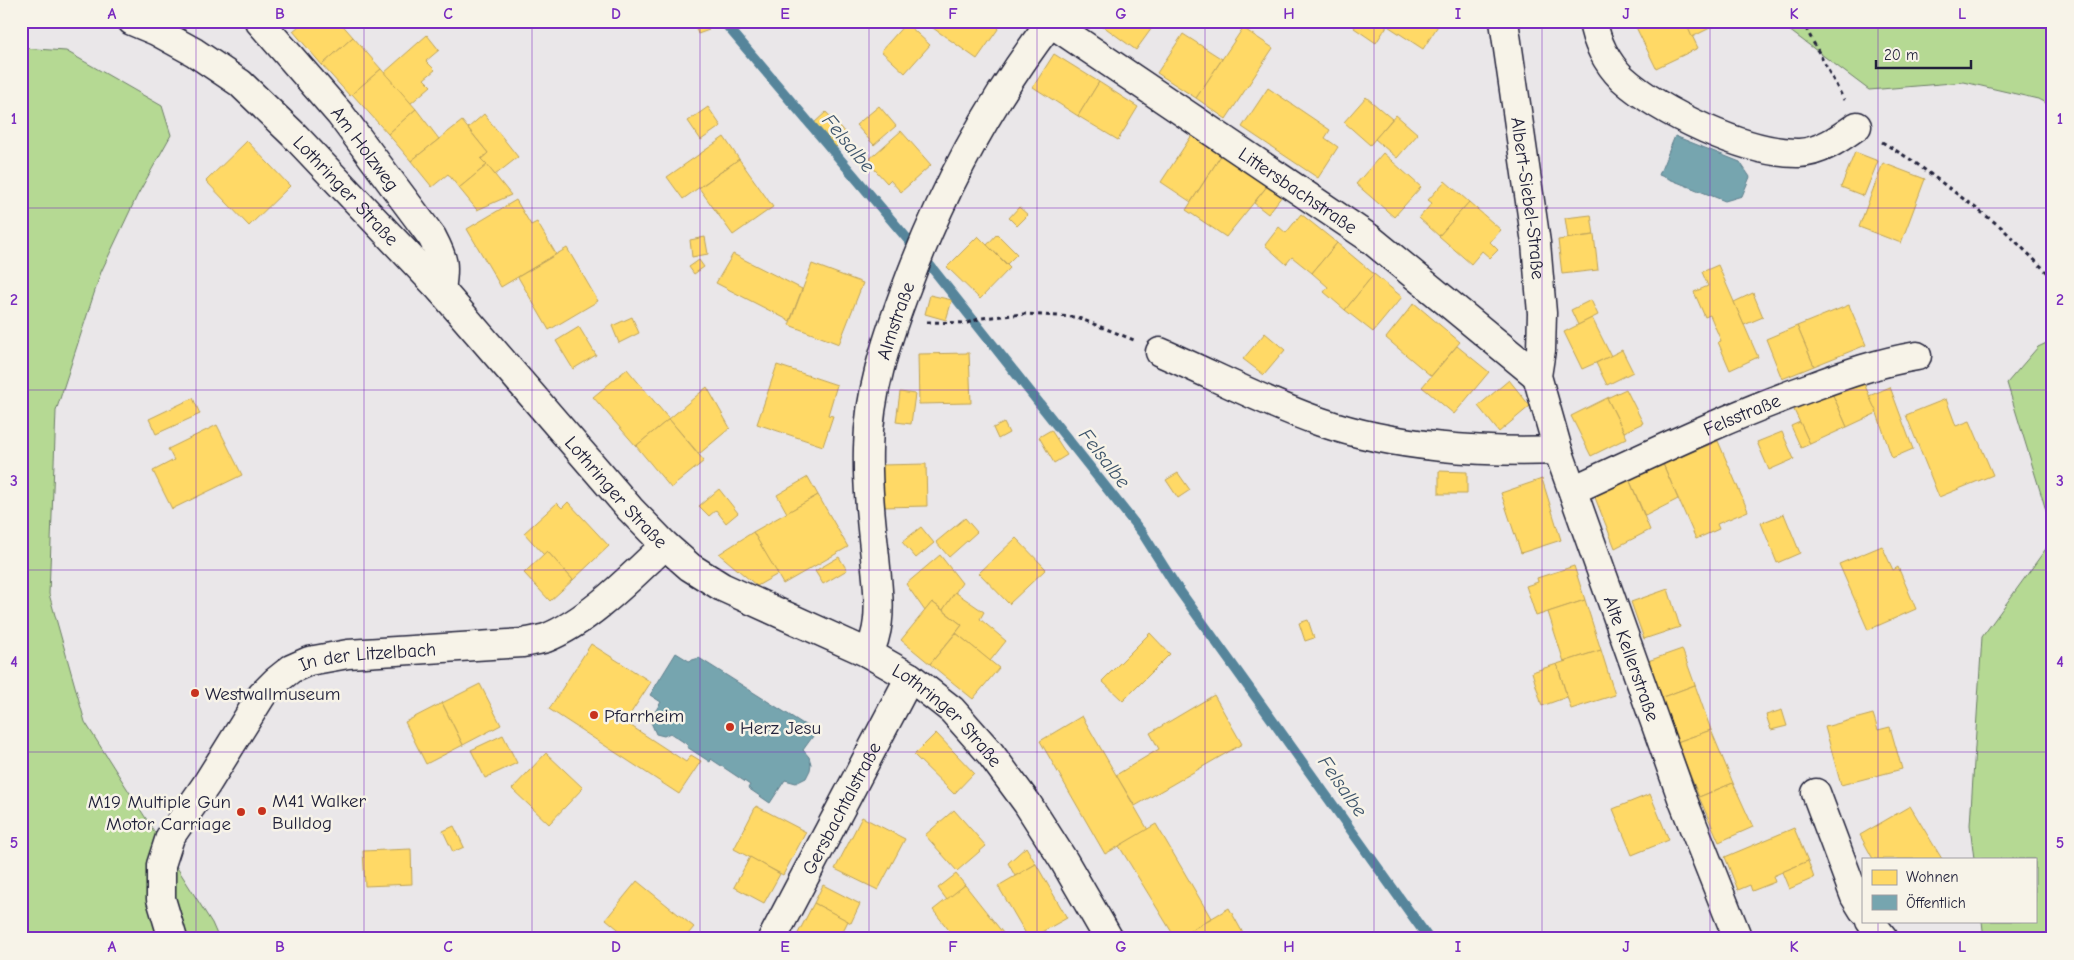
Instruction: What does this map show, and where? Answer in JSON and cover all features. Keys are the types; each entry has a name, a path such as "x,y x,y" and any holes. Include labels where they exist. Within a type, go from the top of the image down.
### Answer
{"street":[{"name":"Lothringer Straße","path":"132,21 156,31 194,52 240,83 293,134 441,290 630,509 690,567 722,587 868,653 910,677 952,710 990,753 1026,803 1064,861 1108,939"},
{"name":"Am Holzweg","path":"259,21 340,114 432,237 443,259 444,273 441,290"},
{"name":"Albert-Siebel-Straße","path":"1504,21 1536,243 1542,313 1541,350 1537,376"},
{"path":"1593,21 1595,33 1606,58 1621,77 1646,96 1688,121 1734,140 1767,149 1800,153 1820,149 1857,126"},
{"name":"Littersbachstraße","path":"1049,22 1368,237 1537,376"},
{"name":"Almstraße","path":"868,653 876,635 878,615 878,584 870,504 868,448 871,408 878,371 893,322 913,268 946,194 982,124 1009,79 1049,22"},
{"path":"1160,352 1290,410 1360,434 1398,442 1498,451 1558,450"},
{"name":"Felsstraße","path":"1573,490 1772,400 1888,361 1917,356"},
{"name":"Alte Kellerstraße","path":"1537,376 1558,450 1682,798 1738,939"},
{"name":"In der Litzelbach","path":"173,939 161,899 161,864 170,837 262,695 276,681 292,669 309,661 348,654 523,643 545,638 572,624 604,600 666,545"},
{"name":"Gersbachtalstraße","path":"772,939 910,677"},
{"path":"1816,793 1855,897 1862,908"},
{"path":"1871,922 1884,939"}],"path":[{"path":"1802,21 1857,126 1913,162 2001,227 2053,278"},
{"path":"893,322 967,323 982,318 1024,314 1076,316 1160,352"}],"green space":[{"path":"1777,21 2053,21 2053,107 2038,99 1964,82 1869,90"},
{"path":"21,48 66,51 162,106 171,135 137,196 101,272 56,411 49,594 85,722 212,923 219,939 21,939"},
{"path":"2053,340 2053,533 2007,383 2038,347"},
{"path":"2053,539 2053,939 1984,939 1982,922 2036,922 2036,858 1974,858 1970,825 1982,637"}],"building: Wohnen":[{"path":"305,21 339,21 353,37 322,65 293,31"},
{"path":"706,21 709,30 698,34 694,23"},
{"path":"923,21 1002,21 1003,22 977,59"},
{"path":"1096,21 1157,21 1136,50"},
{"path":"1359,21 1380,21 1387,26 1376,43 1354,28"},
{"path":"1380,21 1441,21 1423,49"},
{"path":"1633,21 1685,21 1698,48 1656,68"},
{"path":"1685,21 1722,21 1722,22 1692,37"},
{"path":"906,23 930,45 905,73 881,51"},
{"path":"1243,28 1273,48 1226,119 1196,98"},
{"path":"1183,34 1222,59 1196,98 1157,73"},
{"path":"427,35 439,50 426,61 435,70 424,79 431,86 410,104 384,73"},
{"path":"353,37 381,69 350,96 322,65"},
{"path":"1054,54 1099,82 1078,116 1033,87"},
{"path":"381,69 416,109 388,134 352,94"},
{"path":"1099,82 1138,107 1118,140 1078,116"},
{"path":"1268,88 1330,130 1325,138 1338,147 1318,178 1242,127"},
{"path":"1366,97 1392,119 1370,145 1344,122"},
{"path":"879,106 896,126 874,145 856,125"},
{"path":"708,107 721,126 701,140 688,121"},
{"path":"416,109 439,139 411,161 388,134"},
{"path":"826,112 848,136 836,147 814,123"},
{"path":"484,114 518,157 495,175 481,159 488,153 468,128"},
{"path":"1396,115 1418,134 1397,158 1375,139"},
{"path":"462,121 488,153 481,159 487,165 459,188 448,174 432,187 411,161"},
{"path":"901,131 931,165 901,192 890,180 887,183 867,161"},
{"path":"1192,135 1222,154 1191,202 1161,182"},
{"path":"724,137 739,159 683,199 667,177"},
{"path":"247,141 290,186 249,226 206,181"},
{"path":"1855,152 1878,161 1864,196 1841,187"},
{"path":"1383,153 1421,187 1394,217 1356,184"},
{"path":"1222,154 1268,185 1226,237 1186,210"},
{"path":"739,159 773,207 733,235 699,188"},
{"path":"1883,163 1925,179 1901,243 1859,227"},
{"path":"487,165 511,195 477,210 459,188"},
{"path":"1445,181 1469,202 1439,236 1419,218 1432,203 1428,200"},
{"path":"1268,185 1282,196 1268,214 1254,203"},
{"path":"516,200 531,225 537,222 556,254 501,287 467,229"},
{"path":"1469,202 1501,230 1490,242 1498,250 1490,258 1482,251 1471,264 1439,236"},
{"path":"1019,207 1028,215 1017,226 1009,218"},
{"path":"1301,214 1337,243 1312,273 1292,257 1286,264 1265,245 1279,227 1286,233"},
{"path":"1591,215 1594,235 1568,238 1565,218"},
{"path":"997,234 1017,254 1007,264 987,245"},
{"path":"1594,235 1598,270 1562,274 1558,240"},
{"path":"978,236 1010,268 980,299 947,267"},
{"path":"705,237 708,254 692,257 690,240"},
{"path":"1337,243 1374,274 1345,310 1324,292 1328,287 1312,273"},
{"path":"567,248 598,301 549,330 518,277"},
{"path":"733,254 802,289 790,321 716,283"},
{"path":"699,260 704,267 694,274 689,267"},
{"path":"812,264 863,283 839,344 789,325"},
{"path":"1718,265 1758,357 1730,370 1718,342 1721,341 1710,315 1705,317 1694,292 1708,286 1702,272"},
{"path":"1374,274 1402,297 1373,332 1345,310"},
{"path":"1753,293 1763,317 1744,325 1734,302"},
{"path":"930,295 952,300 946,320 925,314"},
{"path":"1591,300 1598,315 1578,325 1571,310"},
{"path":"1414,303 1460,342 1431,376 1386,338"},
{"path":"1849,305 1866,345 1814,366 1797,326"},
{"path":"632,317 639,333 619,343 612,326"},
{"path":"1592,318 1611,356 1582,369 1564,332"},
{"path":"1797,326 1814,366 1782,379 1766,339"},
{"path":"579,327 596,355 573,369 556,341"},
{"path":"1265,333 1285,350 1264,375 1243,359"},
{"path":"1457,346 1489,372 1454,414 1422,387"},
{"path":"1622,350 1633,372 1607,385 1596,363"},
{"path":"969,353 971,403 919,404 918,354"},
{"path":"777,365 837,385 828,415 833,416 823,446 757,424"},
{"path":"627,369 669,419 636,446 593,397"},
{"path":"1862,379 1877,413 1847,427 1832,393"},
{"path":"1509,380 1530,406 1499,432 1478,406"},
{"path":"707,387 730,428 699,454 669,419"},
{"path":"1890,387 1913,449 1892,458 1877,413 1869,396"},
{"path":"1626,389 1643,423 1624,432 1607,398"},
{"path":"900,392 915,394 911,424 896,422"},
{"path":"1832,393 1847,427 1810,444 1794,410"},
{"path":"193,398 200,414 156,434 149,419"},
{"path":"1607,398 1627,438 1591,456 1571,416"},
{"path":"1946,399 1956,426 1970,421 1993,475 1939,497 1906,415"},
{"path":"669,419 704,461 671,488 636,446"},
{"path":"1800,422 1810,444 1801,448 1791,426"},
{"path":"1004,423 1009,433 998,439 993,428"},
{"path":"217,425 242,475 172,509 153,471 174,460 168,449"},
{"path":"1051,430 1067,455 1054,463 1039,437"},
{"path":"1782,432 1794,459 1769,470 1757,442"},
{"path":"1718,441 1748,511 1717,524 1719,529 1696,539 1663,464"},
{"path":"926,464 927,506 883,507 882,465"},
{"path":"1663,464 1678,499 1645,516 1629,479"},
{"path":"1439,471 1467,472 1467,494 1439,494"},
{"path":"1178,473 1190,490 1178,498 1166,480"},
{"path":"808,477 818,495 787,513 777,495"},
{"path":"1542,479 1561,540 1521,553 1501,493"},
{"path":"1629,479 1650,530 1615,548 1594,495"},
{"path":"719,489 738,513 726,523 716,510 709,516 699,506"},
{"path":"818,495 848,547 783,584 753,532"},
{"path":"568,502 609,546 573,580 547,551 544,555 524,533 557,503 562,508"},
{"path":"1784,514 1800,553 1777,563 1761,523"},
{"path":"965,518 977,532 949,557 936,542"},
{"path":"921,527 934,543 916,558 902,542"},
{"path":"753,532 778,574 757,586 719,554"},
{"path":"1016,538 1046,569 1009,604 979,573"},
{"path":"1882,546 1893,570 1898,567 1916,609 1868,630 1839,564"},
{"path":"547,551 573,580 550,601 524,573"},
{"path":"940,555 962,583 943,610 932,602 925,611 906,584"},
{"path":"839,557 847,570 823,584 815,571"},
{"path":"1574,566 1585,600 1536,616 1526,586 1538,582 1537,578"},
{"path":"1668,589 1680,627 1644,639 1631,602"},
{"path":"955,592 984,612 980,619 1006,641 990,661 956,633 962,625 943,610"},
{"path":"1585,600 1601,650 1564,662 1548,612"},
{"path":"932,602 962,625 930,664 901,640"},
{"path":"1308,620 1314,638 1305,641 1299,623"},
{"path":"956,633 999,668 973,699 930,664"},
{"path":"1150,633 1170,654 1123,701 1102,681"},
{"name":"Pfarrheim","path":"591,644 651,682 625,722 686,762 691,755 701,761 679,794 549,709"},
{"path":"1682,649 1695,685 1660,698 1648,661"},
{"path":"1601,650 1615,695 1571,709 1557,664"},
{"path":"1557,664 1567,697 1542,706 1532,672"},
{"path":"480,684 501,725 463,745 442,703"},
{"path":"1695,685 1711,730 1677,742 1660,698"},
{"path":"1214,695 1242,744 1135,806 1116,775 1159,749 1150,733"},
{"path":"442,703 463,745 426,764 405,722"},
{"path":"1782,710 1787,726 1771,730 1766,715"},
{"path":"1873,714 1878,730 1890,727 1902,769 1841,785 1825,727"},
{"path":"1082,716 1148,830 1105,854 1040,741"},
{"path":"1711,730 1733,783 1699,797 1677,742"},
{"path":"936,733 974,773 954,794 914,755"},
{"path":"503,735 517,763 485,778 471,750"},
{"path":"546,753 583,788 549,824 512,789"},
{"path":"1733,783 1753,827 1719,842 1699,797"},
{"path":"1650,794 1669,840 1632,855 1613,809"},
{"path":"756,806 806,832 783,875 734,849"},
{"path":"1910,806 1941,858 1872,858 1860,835"},
{"path":"954,810 986,846 957,871 925,835"},
{"path":"862,817 905,839 878,890 835,869"},
{"path":"1156,824 1211,918 1176,939 1119,846"},
{"path":"454,826 464,847 453,852 443,831"},
{"path":"1794,828 1808,861 1773,876 1775,882 1752,891 1750,885 1738,890 1725,857"},
{"path":"1026,847 1036,864 1015,876 1008,863"},
{"path":"411,849 412,884 365,886 363,851"},
{"path":"750,857 780,874 764,903 734,887"},
{"path":"1808,861 1814,878 1789,889 1782,872"},
{"path":"1036,864 1067,918 1029,939 998,886"},
{"path":"956,874 965,885 947,900 938,888"},
{"path":"637,881 694,927 684,939 630,939 606,919"},
{"path":"823,885 860,904 851,923 814,903"},
{"path":"965,885 1003,933 996,939 956,939 933,910"},
{"path":"814,903 848,921 839,939 795,939"},
{"path":"1229,908 1244,935 1237,939 1176,939"}],"building: Öffentlich":[{"path":"1675,136 1740,162 1750,177 1742,196 1725,201 1659,175"},
{"name":"Herz Jesu","path":"676,653 689,661 699,658 816,732 803,750 809,757 811,764 806,778 796,783 785,780 770,803 748,788 750,785 711,759 710,762 670,733 664,736 656,734 650,720 661,702 650,695"}],"waterway":[{"name":"Felsalbe","path":"723,21 932,268 1143,534 1174,583 1429,939"}],"place":[{"name":"Westwallmuseum","path":"195,693"},
{"name":"Pfarrheim","path":"594,715"},
{"name":"Herz Jesu","path":"730,727"},
{"name":"M41 Walker Bulldog","path":"262,811"},
{"name":"M19 Multiple Gun Motor Carriage","path":"241,812"}]}
